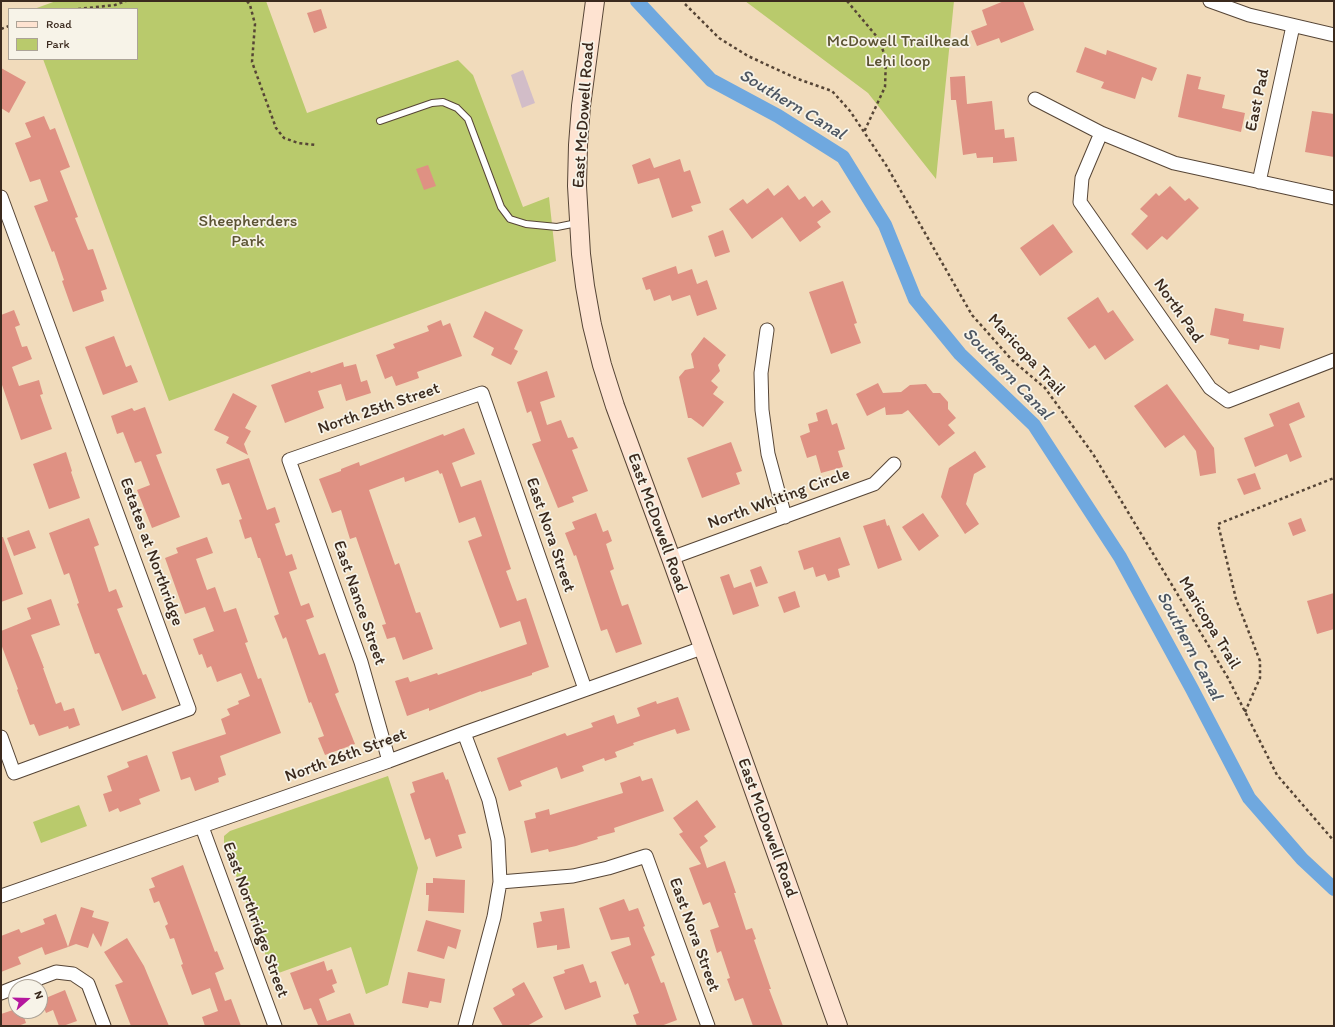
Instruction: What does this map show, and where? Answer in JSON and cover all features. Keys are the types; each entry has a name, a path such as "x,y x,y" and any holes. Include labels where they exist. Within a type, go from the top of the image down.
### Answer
{"main road":[{"name":"East McDowell Road","path":"595,1 581,106 577,186 585,286 602,365 617,413 838,1026"}],"street":[{"path":"1210,1 1249,14 1334,35"},
{"name":"East Pad","path":"1259,182 1293,26"},
{"path":"1035,99 1101,133 1174,163 1334,198"},
{"name":"North Pad","path":"1101,133 1082,178 1080,202 1210,388 1228,401 1334,360"},
{"name":"Estates at Northridge","path":"1,197 189,709 14,773 1,737"},
{"path":"767,330 761,373 762,410 768,454 785,517"},
{"name":"North 25th Street","path":"289,460 482,393"},
{"name":"East Nora Street","path":"482,393 585,689"},
{"name":"East Nance Street","path":"289,460 361,662 389,761"},
{"name":"North Whiting Circle","path":"670,558 874,484 894,464"},
{"name":"North 26th Street","path":"1,896 389,761 702,648"},
{"path":"464,733 490,800 498,840 500,882 494,917 465,1026"},
{"name":"East Northridge Street","path":"202,827 275,1026"},
{"name":"East Nora Street","path":"500,882 573,876 608,868 646,856 708,1026"},
{"path":"37,979 56,972 73,974 88,984 104,1026"}],"lane":[{"path":"380,121 432,103 443,102 457,108 468,119 501,208 510,219 526,224 557,227 579,223"}],"path":[{"path":"87,8 115,5 126,1"},
{"path":"247,1 250,5 255,24 252,62 276,128 284,138 298,143 316,145"},
{"path":"847,1 878,38 886,58 885,87 864,132"},
{"name":"Maricopa Trail","path":"685,4 719,38 748,56 798,79 832,91 850,111 886,165 972,315 1012,360 1045,388 1093,454 1228,678 1277,775 1334,841"},
{"path":"1245,712 1260,678 1260,661 1236,599 1218,524 1334,478"}],"shaded area":[{"path":"523,70 535,103 522,108 511,75"}],"green space":[{"name":"Sheepherders Park","path":"56,1 266,1 307,113 458,60 473,75 523,207 549,197 556,261 169,401 43,60 138,60 138,8 37,8"},
{"name":"McDowell Trailhead Lehi loop","path":"745,1 954,1 936,179 868,93"},
{"path":"388,776 418,868 388,985 366,994 351,947 273,975 224,843 224,836 230,831"},
{"path":"79,805 87,826 41,843 33,822"}],"building":[{"path":"1004,1 1023,1 1034,30 1001,43 999,38 977,46 971,31 987,25 982,10"},
{"path":"321,9 327,28 314,33 307,13"},
{"path":"1085,47 1106,55 1107,50 1157,68 1152,81 1142,77 1135,99 1101,88 1104,82 1076,72"},
{"path":"1,68 26,82 9,113 1,108"},
{"path":"1187,74 1201,77 1198,89 1225,95 1222,108 1245,113 1241,132 1178,117"},
{"path":"965,76 967,104 992,101 995,130 1004,129 1005,138 1014,137 1017,161 993,163 993,157 977,158 976,153 963,155 956,100 951,100 950,77"},
{"path":"1312,111 1334,114 1334,157 1305,152"},
{"path":"44,116 50,130 55,128 70,167 60,171 78,217 75,218 88,250 93,249 107,289 101,291 104,301 73,312 62,281 64,280 54,251 52,252 34,206 48,201 40,179 30,182 15,143 31,137 25,123"},
{"path":"650,158 654,168 680,159 684,172 690,170 701,203 691,206 693,211 672,218 659,178 638,184 632,165"},
{"path":"428,165 436,186 424,190 416,169"},
{"path":"788,185 799,200 805,196 813,207 822,200 831,212 817,222 821,227 800,242 782,217 752,239 729,209 743,199 747,204 768,188 774,196"},
{"path":"1170,186 1185,201 1189,198 1199,208 1167,240 1162,236 1147,250 1131,234 1148,216 1140,209 1156,193 1159,196"},
{"path":"1053,224 1073,252 1040,276 1020,248"},
{"path":"723,230 730,252 715,257 708,236"},
{"path":"676,266 678,274 692,269 697,284 707,280 717,309 697,316 690,295 672,301 670,295 654,301 650,289 646,290 642,278"},
{"path":"843,281 857,323 854,324 861,343 831,354 809,292"},
{"path":"1098,297 1108,313 1113,310 1134,340 1105,360 1095,345 1089,349 1067,318"},
{"path":"1215,308 1244,314 1243,321 1284,328 1280,349 1260,345 1259,350 1228,344 1229,339 1210,335"},
{"path":"14,310 20,325 15,327 22,347 27,346 32,359 12,367 19,386 39,380 43,394 40,395 52,429 21,440 1,382 1,315"},
{"path":"485,311 523,330 514,349 518,351 511,365 491,355 494,348 473,337"},
{"path":"441,320 443,326 450,323 462,356 417,372 419,378 396,386 392,376 385,379 376,355 395,348 393,344 429,331 427,326"},
{"path":"114,336 126,367 131,365 138,382 103,395 85,347"},
{"path":"704,337 726,355 718,365 720,371 711,381 718,387 713,394 724,402 703,427 691,418 688,418 679,377 685,370 694,368 691,354"},
{"path":"343,362 344,367 356,364 361,382 367,380 371,393 346,401 341,384 318,391 324,408 285,423 271,385 310,371 311,373"},
{"path":"547,371 555,397 540,402 547,425 561,420 568,438 573,437 578,448 572,450 588,491 572,497 574,502 558,508 532,444 541,441 531,411 527,413 517,382"},
{"path":"878,383 883,393 901,392 910,385 926,384 933,393 940,393 948,402 948,409 956,418 948,425 955,433 939,446 908,410 902,414 886,415 885,407 867,416 856,394"},
{"path":"1167,384 1214,448 1216,473 1200,476 1196,451 1184,435 1165,448 1134,406"},
{"path":"233,393 257,406 245,428 251,431 244,444 248,455 226,443 229,437 214,430"},
{"path":"1299,402 1305,417 1289,424 1302,457 1290,462 1287,454 1255,467 1244,438 1274,426 1269,414"},
{"path":"145,407 162,453 156,455 180,517 152,528 137,490 150,485 141,461 135,463 123,432 117,434 111,416 132,408 134,411"},
{"path":"827,409 832,425 837,423 845,449 838,451 843,467 821,473 816,455 807,458 800,436 810,432 808,424 818,421 816,413"},
{"path":"464,428 475,454 452,463 461,487 481,480 511,569 506,571 517,601 526,598 549,667 532,673 532,675 481,691 429,711 429,708 407,716 395,681 408,677 410,682 437,673 438,675 527,644 520,621 500,628 468,541 482,536 475,517 459,523 442,473 440,474 438,470 405,482 404,477 369,490 395,565 399,563 416,613 420,612 433,649 403,660 395,637 387,639 382,625 386,624 356,537 350,539 341,510 332,513 319,479 341,471 341,469 359,462 360,466 443,434 444,436"},
{"path":"731,442 742,471 736,473 740,484 702,498 687,458"},
{"path":"975,451 986,467 974,474 966,504 979,524 965,534 941,497 949,468"},
{"path":"66,452 80,498 49,509 33,464"},
{"path":"249,458 267,510 275,507 280,522 275,524 286,556 292,554 297,569 289,572 301,606 309,603 314,617 306,620 319,655 325,653 339,692 335,694 355,744 325,755 318,738 324,736 311,702 309,703 286,637 283,639 274,616 279,614 260,558 258,558 251,537 245,539 239,520 242,519 229,483 222,485 216,469"},
{"path":"1255,473 1261,489 1244,495 1237,479"},
{"path":"596,513 603,532 608,530 612,541 606,544 614,569 610,571 622,606 628,604 642,644 616,653 607,629 601,631 576,555 574,556 565,533 575,529 572,522"},
{"path":"923,513 939,536 919,551 902,527"},
{"path":"89,518 99,545 94,547 109,592 116,589 123,607 117,609 143,675 146,674 156,698 122,711 99,653 95,654 77,604 79,603 69,573 64,575 49,533"},
{"path":"1301,518 1306,531 1293,536 1288,523"},
{"path":"885,519 887,526 889,525 902,560 878,569 863,526"},
{"path":"29,530 36,548 14,556 7,538"},
{"path":"1,537 3,537 23,594 1,602"},
{"path":"207,537 213,553 196,559 207,590 215,587 224,612 236,608 248,642 245,643 258,679 261,678 281,733 220,756 226,775 218,778 219,782 195,791 190,777 181,780 172,752 226,734 221,719 230,715 227,709 239,704 238,701 250,696 241,673 217,682 211,666 207,668 202,654 199,655 193,639 214,631 205,607 185,614 165,558 178,553 176,548"},
{"path":"840,537 850,565 838,569 840,577 828,581 825,574 816,577 813,567 804,570 798,551"},
{"path":"761,566 768,583 756,587 750,570"},
{"path":"729,574 734,588 751,582 759,606 733,615 720,577"},
{"path":"795,591 800,607 784,613 778,597"},
{"path":"1334,593 1334,629 1317,634 1307,601"},
{"path":"51,599 60,625 31,635 56,704 61,702 64,711 74,708 80,725 69,729 68,726 39,736 34,724 30,725 17,690 18,689 1,644 1,631 31,619 27,608"},
{"path":"678,697 690,730 677,734 675,729 633,743 634,745 615,752 617,757 605,761 604,758 582,766 584,771 561,779 557,767 520,781 522,786 509,791 497,758 565,733 567,736 593,727 591,723 614,715 617,724 640,716 637,708 656,701 657,704"},
{"path":"147,755 160,791 139,799 141,804 120,812 118,808 109,812 103,794 112,791 107,776 129,767 127,762"},
{"path":"443,772 446,780 448,779 466,833 458,835 462,848 436,857 430,838 425,840 410,794 415,792 412,782"},
{"path":"640,776 642,781 652,778 664,811 614,828 615,832 597,837 598,839 576,846 549,852 548,849 531,853 524,821 536,818 535,813 549,809 550,815 623,793 620,783"},
{"path":"697,800 716,827 704,836 708,841 700,847 707,868 725,861 736,893 734,893 746,930 752,928 756,939 754,940 771,989 769,989 783,1026 753,1026 743,998 735,1001 727,979 730,978 721,951 717,953 710,930 719,927 710,902 703,905 689,868 701,864 679,834 683,832 673,818"},
{"path":"183,865 215,952 217,951 224,969 215,973 225,1001 231,999 241,1026 205,1026 202,1017 218,1011 210,988 192,995 181,965 183,964 174,938 170,939 165,926 168,924 159,901 154,903 149,889 155,887 151,878"},
{"path":"433,878 465,880 464,913 428,911 429,895 426,895 426,883 433,883"},
{"path":"624,899 629,911 638,908 645,926 643,927 655,955 651,957 661,983 664,982 677,1020 661,1026 637,1026 633,1015 639,1013 628,983 625,985 611,952 631,945 629,937 611,940 599,908"},
{"path":"81,907 94,911 92,917 109,922 101,947 93,933 88,948 76,944 68,947"},
{"path":"564,908 570,948 557,950 557,945 537,948 533,923 542,921 540,912"},
{"path":"56,914 68,947 45,955 42,947 18,957 21,964 1,972 1,936 19,929 21,933 45,924 43,919"},
{"path":"426,920 461,930 456,949 448,946 444,959 417,951"},
{"path":"127,938 144,966 169,1026 131,1026 115,985 123,982 104,952"},
{"path":"324,961 327,971 332,969 337,983 332,985 335,992 319,999 327,1021 350,1013 355,1026 317,1026 318,1025 311,1008 304,1010 290,973"},
{"path":"583,964 590,983 596,981 601,997 565,1010 553,977 565,973 564,970"},
{"path":"408,972 445,979 441,1003 430,1001 428,1008 402,1003"},
{"path":"524,982 543,1017 527,1026 503,1026 493,1008 515,995 512,989"},
{"path":"65,990 77,1021 59,1026 53,1010 48,1012 48,997"},
{"path":"8,1012 8,1019 25,1019 26,1023 18,1026 1,1026 1,1014"}],"waterway":[{"name":"Southern Canal","path":"637,1 711,80 778,116 843,157 885,225 915,299 960,354 1034,425 1120,557 1249,798 1302,859 1334,889"}]}
